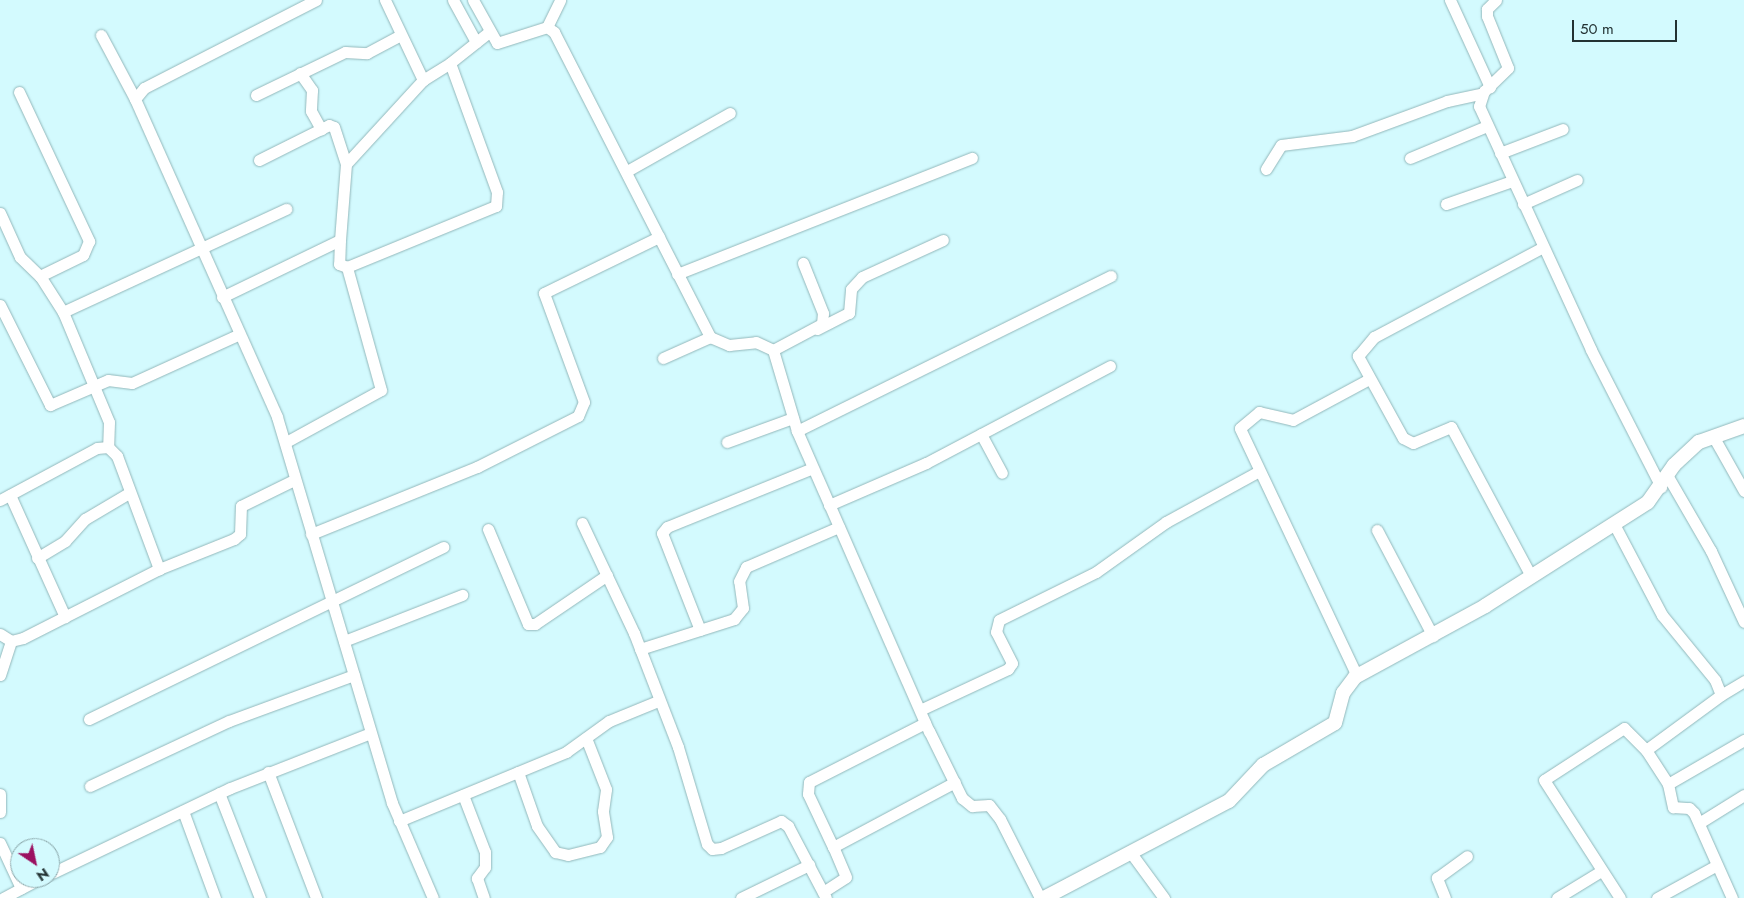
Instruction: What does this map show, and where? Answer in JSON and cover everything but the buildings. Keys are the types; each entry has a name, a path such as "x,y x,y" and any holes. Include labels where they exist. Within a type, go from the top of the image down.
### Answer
{"street":[{"path":"135,99 144,88 316,0"},
{"path":"385,0 423,80"},
{"path":"453,0 482,37 501,44 547,27 560,0"},
{"path":"473,0 482,37"},
{"path":"1450,0 1485,91"},
{"path":"1496,0 1487,9 1487,16 1508,68 1485,91 1479,106 1543,247 1664,481 1712,551 1744,622"},
{"path":"547,27 559,40 627,171 653,239 677,274 703,340"},
{"path":"101,35 135,99 286,442 294,480 332,600 370,733 399,821 432,898"},
{"path":"256,95 345,52 372,51 401,35"},
{"path":"346,164 423,80 482,37"},
{"path":"259,160 321,129 334,128 346,164 339,264 347,267 496,206 497,192 450,62"},
{"path":"300,73 312,90 311,111 321,129"},
{"path":"1266,169 1281,145 1352,136 1447,102 1485,91"},
{"path":"19,92 90,241 83,255 40,276"},
{"path":"627,171 730,113"},
{"path":"1410,158 1488,126"},
{"path":"1500,153 1563,129"},
{"path":"677,274 972,158"},
{"path":"1523,204 1577,180"},
{"path":"1446,204 1512,181"},
{"path":"63,312 286,209"},
{"path":"0,213 20,257 40,276 63,312 109,422 108,447 116,456 160,569"},
{"path":"311,534 470,470 578,416 584,402 544,293 653,239"},
{"path":"222,297 340,240"},
{"path":"773,350 848,313 851,290 862,277 943,240"},
{"path":"1531,576 1451,427 1410,442 1369,379 1358,356 1374,337 1543,247"},
{"path":"803,264 823,312 817,329"},
{"path":"286,442 381,390 347,267"},
{"path":"797,430 1111,276"},
{"path":"0,305 44,401 57,404 93,385 108,380 132,383 238,335"},
{"path":"663,358 703,340 729,346 756,342 773,350 797,430 829,505 834,530 920,710 951,785 968,803 994,808 1040,898"},
{"path":"829,505 896,478 1110,366"},
{"path":"1357,676 1240,435 1243,424 1259,412 1293,420 1369,379"},
{"path":"727,442 793,418"},
{"path":"1044,898 1223,805 1263,765 1328,729 1340,713 1348,684 1357,676 1433,636 1614,524 1648,502 1686,454 1713,436 1744,426"},
{"path":"981,434 1002,473"},
{"path":"1713,436 1744,491"},
{"path":"65,617 5,497 97,448 108,447"},
{"path":"700,630 662,533 667,527 813,468"},
{"path":"920,710 1008,669 1012,663 996,632 999,620 1096,572 1174,517 1259,472"},
{"path":"0,676 11,641 65,617 160,569 234,539 240,534 241,506 294,480"},
{"path":"37,558 65,541 85,519 129,493"},
{"path":"582,522 640,649 658,701 678,747 707,844 712,849 721,848 780,821 809,865 824,895 846,877 808,794 809,782 925,723"},
{"path":"1614,524 1662,614 1716,680 1721,695"},
{"path":"488,529 528,624 535,624 607,575"},
{"path":"640,649 700,630 740,614 744,600 740,574 746,567 834,530"},
{"path":"1377,530 1433,636"},
{"path":"89,719 444,547"},
{"path":"344,641 462,595"},
{"path":"0,634 11,641"},
{"path":"90,786 229,721 354,675"},
{"path":"1646,750 1744,680"},
{"path":"399,821 518,772 586,738 609,721 658,701"},
{"path":"1620,898 1544,780 1624,728 1646,750 1668,784 1673,807 1689,808 1699,823 1732,898"},
{"path":"60,869 219,793 370,733"},
{"path":"518,772 537,826 555,852 568,855 600,847 607,837 603,811 606,789 586,738"},
{"path":"1668,784 1744,740"},
{"path":"268,772 316,898"},
{"path":"833,847 951,785"},
{"path":"219,793 260,898"},
{"path":"0,794 0,812"},
{"path":"463,795 485,852 485,867 477,878 484,898"},
{"path":"1699,823 1744,795"},
{"path":"183,810 215,898"},
{"path":"0,843 10,864"},
{"path":"1131,852 1164,898"},
{"path":"1445,898 1437,878 1466,856"},
{"path":"742,898 809,865"},
{"path":"1657,898 1717,865"},
{"path":"1557,898 1601,870"},
{"path":"3,898 21,888"}]}
